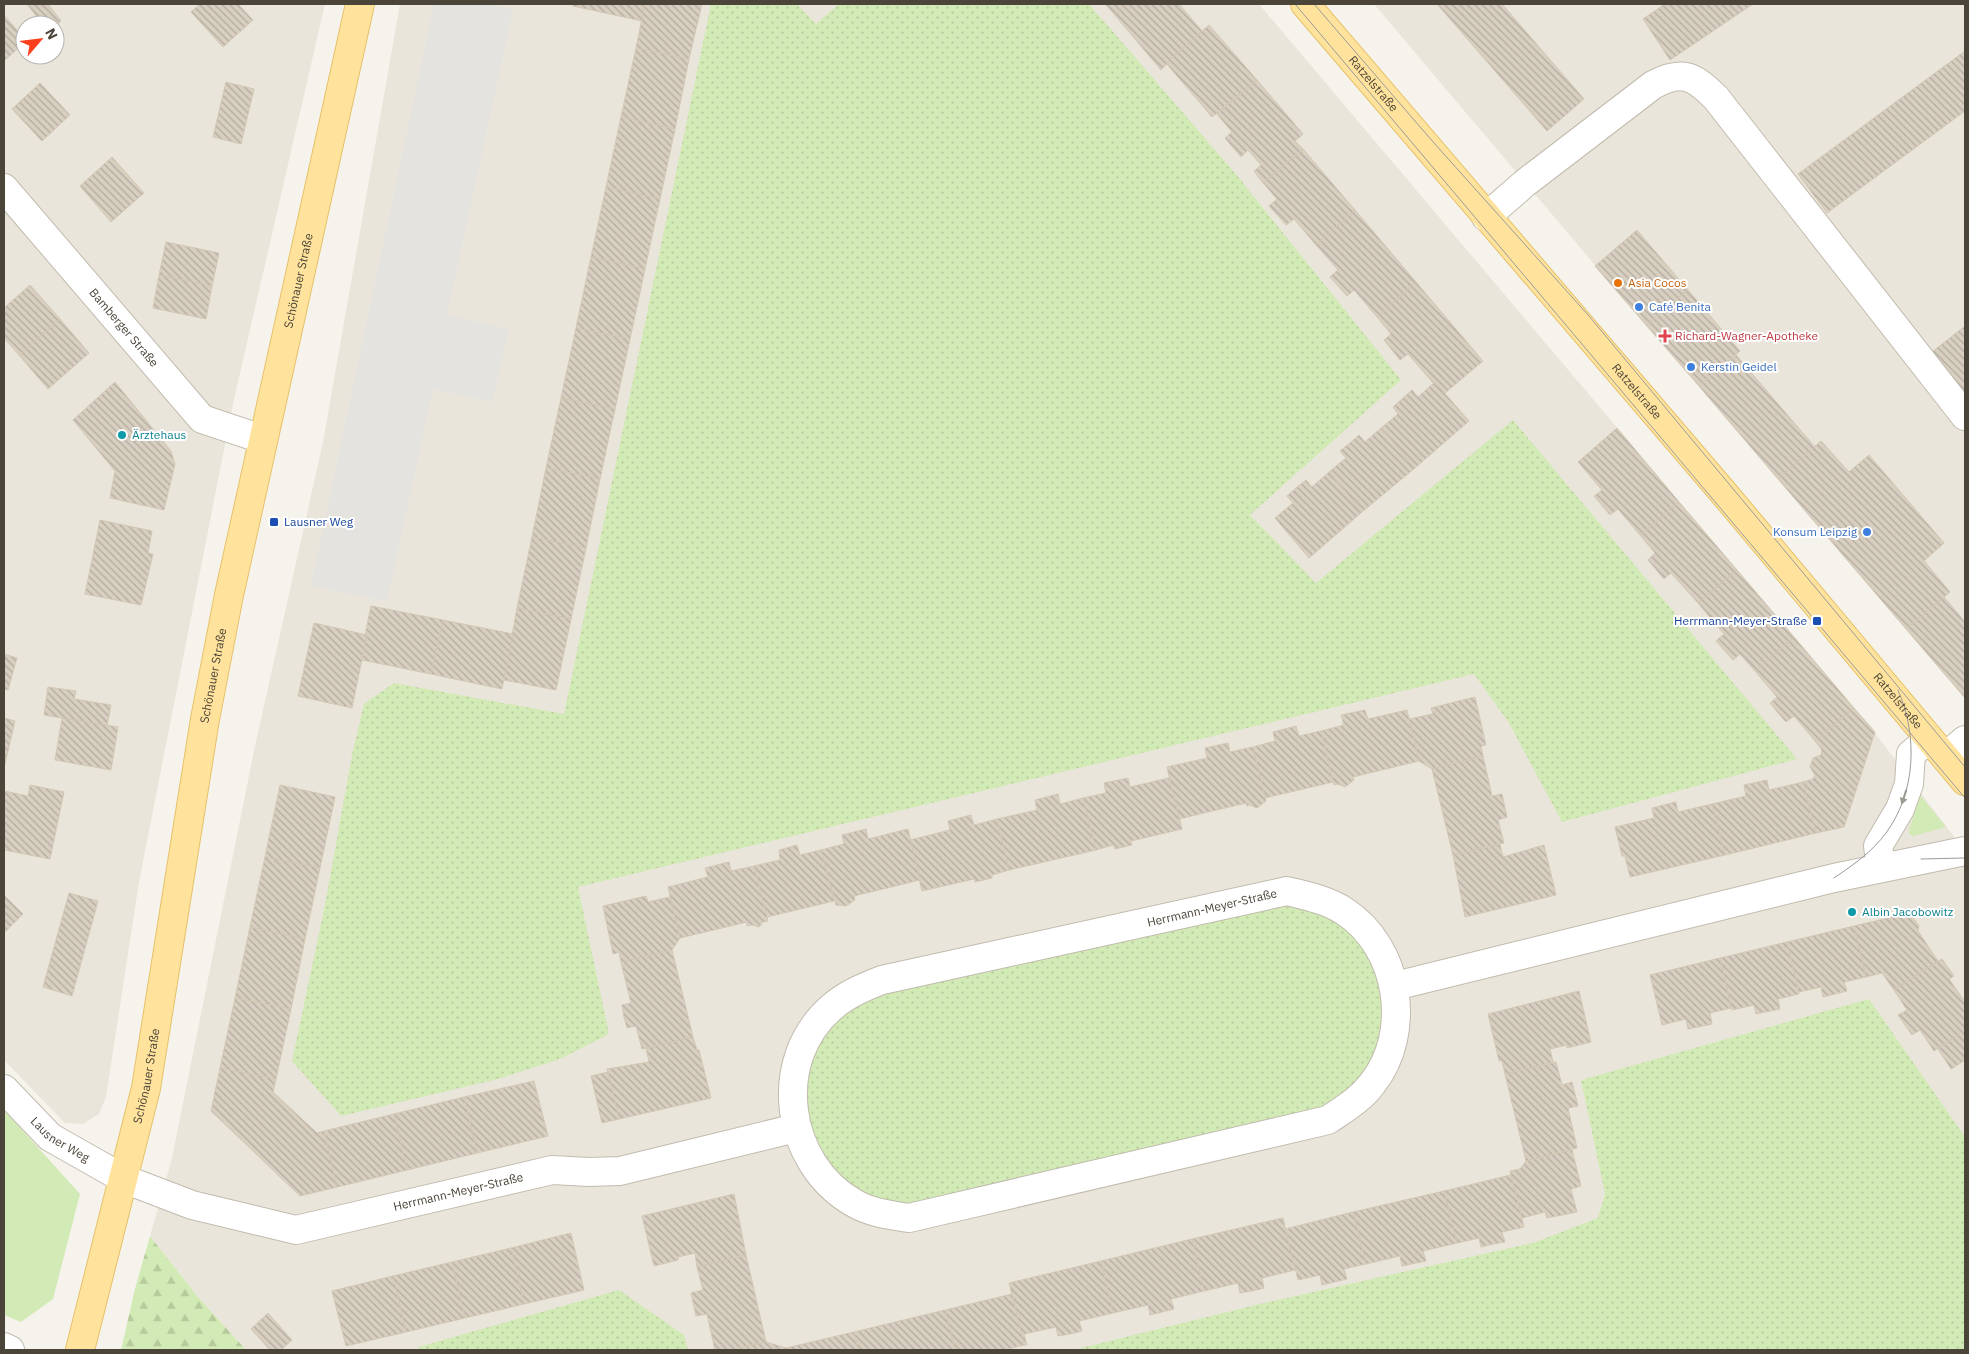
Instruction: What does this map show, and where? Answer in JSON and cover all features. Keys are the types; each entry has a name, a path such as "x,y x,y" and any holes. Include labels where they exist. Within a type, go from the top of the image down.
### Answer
{"main road":[{"name":"Schönauer Straße","path":"80,1350 146,1088 207,709 242,529 360,4"},
{"name":"Ratzelstraße","path":"1305,4 1665,424 1946,745 1965,782"}],"street":[{"path":"1486,217 1525,184 1653,84 1670,77 1688,76 1696,80 1716,98 1965,416"},
{"name":"Bamberger Straße","path":"4,188 202,419 262,440"},
{"path":"1881,867 1878,846 1900,809 1909,784 1911,754 1946,745"},
{"path":"1395,986 1881,867 1965,851"},
{"name":"Herrmann-Meyer-Straße","path":"1287,891 1327,901 1346,912 1362,926 1383,954 1395,986 1396,1026 1385,1066 1373,1084 1358,1100 1328,1120 909,1218 881,1214 854,1203 828,1183 808,1158 796,1128 793,1092 796,1070 802,1050 814,1027 831,1008 855,990 882,980 1287,891"},
{"name":"Lausner Weg","path":"4,1089 50,1137 124,1179"},
{"name":"Herrmann-Meyer-Straße","path":"124,1179 192,1205 296,1230 552,1170 620,1171 796,1128"},
{"path":"4,1347 10,1350"}],"shaded area":[{"path":"4,4 325,4 234,399 139,882 106,1097 99,1114 83,1124 65,1123 4,1060"},
{"path":"400,4 1259,4 1875,733 1965,851 1965,1350 246,1350 198,1297 150,1236 172,1158 255,746 323,442"},
{"path":"434,4 485,4 513,10 447,315 509,329 492,402 433,389 387,601 311,586"},
{"path":"1374,4 1965,4 1965,698 1594,264"}],"green space":[{"path":"711,4 797,4 816,24 839,4 1089,4 1235,173 1401,380 1250,515 1316,583 1513,420 1797,759 1562,822 1509,723 1474,674 578,887 609,1034 560,1059 498,1079 341,1116 292,1061 325,905 352,755 364,704 394,683 564,714"},
{"path":"1920,795 1946,827 1913,836 1909,834 1909,830"},
{"path":"1287,891 1362,926 1396,1026 1358,1100 909,1218 828,1183 793,1092 795,1070 855,990"},
{"path":"1869,999 1965,1137 1965,1350 1073,1350 1260,1304 1533,1243 1598,1218 1605,1194 1581,1080"},
{"path":"4,1110 80,1194 53,1299 21,1322 4,1315"},
{"path":"150,1236 198,1297 246,1350 121,1350"},
{"path":"619,1290 684,1335 688,1350 420,1350 418,1347"}],"building":[{"path":"27,4 48,4 56,15 35,15"},
{"path":"200,4 238,4 253,20 223,47 191,12"},
{"path":"573,4 645,4 642,21 573,6"},
{"path":"645,4 702,4 689,59 636,48"},
{"path":"1105,4 1127,4 1114,14"},
{"path":"1127,4 1179,4 1202,31 1166,63 1161,70 1114,14"},
{"path":"1437,4 1502,4 1584,99 1547,131"},
{"path":"1665,4 1753,4 1670,60 1643,19"},
{"path":"4,15 15,28 15,51 4,61"},
{"path":"1209,25 1257,80 1212,117 1166,63"},
{"path":"636,48 689,59 675,129 621,117"},
{"path":"1965,51 1965,111 1827,213 1798,174"},
{"path":"1257,80 1303,134 1295,141 1303,149 1263,183 1254,171 1261,165 1248,150 1241,157 1225,138 1232,132 1217,114"},
{"path":"226,82 254,89 241,144 213,137"},
{"path":"40,83 70,115 42,141 12,109"},
{"path":"621,117 675,129 660,199 606,187"},
{"path":"1303,149 1355,210 1316,245 1294,219 1286,225 1269,206 1277,199 1263,183"},
{"path":"112,157 144,193 111,222 80,186"},
{"path":"606,187 660,199 645,269 591,257"},
{"path":"1355,210 1416,282 1377,317 1354,290 1347,296 1330,277 1338,270 1316,245"},
{"path":"1637,230 1688,290 1646,325 1595,266"},
{"path":"166,242 219,253 212,286 159,275"},
{"path":"591,257 645,269 630,339 576,328"},
{"path":"159,275 212,286 206,319 153,308"},
{"path":"1416,282 1483,361 1445,393 1435,382 1434,384 1408,354 1400,360 1384,340 1391,334 1377,317"},
{"path":"30,285 60,319 19,355 4,338 4,308"},
{"path":"1688,290 1740,351 1699,386 1646,325"},
{"path":"60,319 89,353 48,389 19,355"},
{"path":"1965,326 1965,389 1963,391 1932,352"},
{"path":"576,328 630,339 615,409 561,398"},
{"path":"1736,355 1815,447 1778,479 1699,386"},
{"name":"Ärztehaus","path":"115,382 171,451 175,464 164,510 110,498 115,471 73,420"},
{"path":"1435,382 1469,421 1415,468 1381,428 1398,414 1393,407 1412,390 1418,397"},
{"path":"561,398 615,409 600,479 546,468"},
{"path":"1381,428 1415,468 1362,512 1329,472 1346,458 1340,451 1359,435 1365,442"},
{"path":"1617,428 1679,502 1640,535 1618,509 1610,515 1594,496 1602,490 1578,462"},
{"path":"1821,441 1849,472 1869,455 1944,543 1924,561 1950,592 1906,629 1778,479"},
{"path":"546,468 600,479 586,548 532,537"},
{"path":"1329,472 1362,512 1309,558 1275,518 1293,503 1287,496 1296,488 1306,480 1312,487"},
{"path":"1679,502 1737,570 1698,603 1671,573 1664,579 1648,560 1655,553 1640,535"},
{"path":"100,520 152,531 148,553 153,554 141,605 85,594"},
{"path":"532,537 586,548 571,619 517,608"},
{"path":"1737,570 1794,637 1755,671 1740,654 1733,660 1716,641 1724,634 1698,603"},
{"path":"1944,597 1965,622 1965,698 1906,629"},
{"path":"371,606 443,620 431,674 362,660"},
{"path":"517,608 571,619 556,690 504,680"},
{"path":"443,620 513,634 502,689 431,674"},
{"path":"314,623 367,635 352,708 298,696"},
{"path":"1794,637 1854,708 1815,741 1794,716 1786,722 1778,713 1770,703 1777,697 1755,671"},
{"path":"4,654 17,658 8,690 4,689"},
{"path":"48,687 76,691 74,699 111,705 107,726 44,715"},
{"path":"1475,697 1486,745 1481,746 1483,756 1432,769 1419,761 1409,719 1433,714 1431,708"},
{"path":"1854,708 1875,732 1844,827 1816,833 1803,782 1813,779 1815,775 1810,767 1813,758 1821,755 1822,750 1815,741"},
{"path":"1365,710 1368,719 1407,710 1419,761 1353,777 1354,780 1345,787 1338,784 1334,785 1321,731 1344,725 1341,715"},
{"path":"4,718 15,721 5,764 4,764"},
{"path":"62,718 118,727 111,770 55,760"},
{"path":"1296,726 1299,736 1321,731 1333,782 1265,798 1253,747 1275,741 1273,732"},
{"path":"1228,743 1230,752 1253,747 1266,801 1257,808 1250,805 1247,806 1246,803 1179,819 1167,767 1207,758 1205,748"},
{"path":"1483,756 1492,796 1502,794 1507,817 1498,820 1504,843 1453,855 1432,769"},
{"path":"1128,778 1130,787 1169,778 1182,829 1131,841 1132,845 1115,849 1113,845 1096,850 1083,798 1106,793 1104,783"},
{"path":"1767,780 1769,790 1803,782 1816,833 1725,855 1712,804 1746,796 1744,785"},
{"path":"30,785 64,792 50,859 4,850 4,791 28,796"},
{"path":"280,785 335,797 320,868 265,857"},
{"path":"1058,794 1060,804 1083,798 1096,850 1009,870 997,819 1037,810 1035,800"},
{"path":"1676,802 1678,812 1712,804 1725,855 1630,877 1625,856 1622,856 1615,827 1654,818 1652,808"},
{"path":"971,815 974,825 997,819 1009,870 992,875 992,878 975,882 974,879 922,891 910,840 950,830 948,821"},
{"path":"866,829 868,839 908,829 920,880 854,896 855,900 846,906 836,905 821,850 844,844 842,835"},
{"path":"1500,844 1503,857 1544,845 1556,895 1465,917 1453,855"},
{"path":"797,845 800,855 821,850 834,901 767,917 754,866 780,860 779,850"},
{"path":"265,857 320,868 305,939 250,927"},
{"path":"729,862 731,871 754,866 768,921 763,922 759,927 747,926 747,922 680,938 668,887 708,877 705,868"},
{"path":"69,893 98,901 72,996 43,987"},
{"path":"4,895 23,914 4,933"},
{"path":"646,896 648,902 670,897 680,938 672,950 621,962 619,952 613,954 603,906"},
{"path":"1910,913 1919,926 1918,931 1938,961 1894,990 1882,973 1866,977 1854,926"},
{"path":"1854,926 1866,977 1844,982 1847,991 1823,997 1821,987 1799,992 1787,942"},
{"path":"250,927 305,939 291,1009 235,998"},
{"path":"1787,942 1799,994 1778,999 1780,1009 1756,1014 1754,1005 1732,1010 1720,958"},
{"path":"672,950 693,1037 642,1049 636,1026 627,1028 624,1017 622,1005 631,1003 621,962"},
{"path":"1720,958 1731,1008 1710,1013 1712,1024 1688,1029 1686,1019 1662,1025 1650,975"},
{"path":"1942,959 1954,976 1949,979 1965,1002 1965,1030 1934,1051 1920,1030 1912,1035 1898,1015 1907,1010 1894,990"},
{"path":"1579,991 1591,1042 1567,1048 1567,1045 1550,1049 1553,1062 1505,1074 1502,1061 1499,1061 1488,1014"},
{"path":"235,998 291,1009 276,1079 220,1068"},
{"path":"1965,1030 1965,1060 1951,1069 1938,1049"},
{"path":"693,1037 697,1050 699,1050 711,1098 619,1119 607,1069 649,1062 646,1048"},
{"path":"1556,1062 1562,1085 1572,1082 1578,1106 1568,1108 1577,1148 1526,1161 1505,1074"},
{"path":"220,1068 276,1079 273,1092 317,1133 324,1131 337,1187 300,1196 211,1111"},
{"path":"608,1072 619,1119 602,1123 591,1076"},
{"path":"534,1081 548,1136 477,1153 464,1097"},
{"path":"464,1097 477,1153 407,1170 394,1114"},
{"path":"394,1114 407,1170 337,1187 324,1131"},
{"path":"1572,1150 1581,1186 1571,1189 1577,1212 1547,1218 1545,1212 1522,1218 1510,1171 1520,1169 1526,1161"},
{"path":"1511,1175 1524,1227 1502,1232 1505,1242 1481,1247 1479,1238 1457,1243 1444,1191"},
{"path":"1444,1191 1457,1243 1423,1251 1426,1261 1402,1266 1400,1256 1366,1264 1353,1212"},
{"path":"734,1194 746,1255 697,1267 695,1253 678,1257 678,1260 654,1266 642,1216"},
{"path":"1353,1212 1366,1264 1344,1269 1347,1279 1322,1285 1320,1275 1298,1280 1285,1229"},
{"path":"1283,1218 1295,1270 1262,1278 1264,1288 1252,1291 1240,1293 1238,1283 1204,1291 1192,1239"},
{"path":"571,1233 584,1290 524,1304 511,1248"},
{"path":"1192,1239 1204,1291 1171,1299 1174,1309 1150,1315 1148,1305 1113,1313 1101,1261"},
{"path":"511,1248 524,1304 465,1318 452,1262"},
{"path":"746,1255 766,1342 731,1350 715,1350 707,1314 696,1316 691,1293 703,1290 697,1267"},
{"path":"1101,1261 1113,1313 1079,1321 1082,1331 1070,1334 1058,1336 1056,1327 1024,1334 1027,1345 1024,1345 1009,1283"},
{"path":"452,1262 465,1318 406,1332 393,1276"},
{"path":"393,1276 406,1332 346,1346 332,1291"},
{"path":"1012,1294 1024,1345 1004,1350 955,1350 945,1310"},
{"path":"945,1310 955,1350 858,1350 854,1332"},
{"path":"268,1313 292,1340 281,1350 270,1350 251,1329"},
{"path":"854,1332 858,1350 787,1350 786,1348"},
{"path":"766,1342 786,1348 787,1350 731,1350"}],"tram line":[{"path":"1295,4 1965,798"},
{"path":"1314,4 1434,143 1589,316 1965,767"},
{"path":"1834,878 1862,858 1881,840 1896,817 1903,800 1911,763 1911,745 1909,726 1898,690"},
{"path":"1921,859 1965,858"}],"place":[{"name":"Asia Cocos","path":"1618,283"},
{"name":"Café Benita","path":"1639,307"},
{"name":"Richard-Wagner-Apotheke","path":"1665,336"},
{"name":"Kerstin Geidel","path":"1691,367"},
{"name":"Ärztehaus","path":"122,435"},
{"name":"Lausner Weg","path":"274,522"},
{"name":"Konsum Leipzig","path":"1867,532"},
{"name":"Herrmann-Meyer-Straße","path":"1817,621"},
{"name":"Albin Jacobowitz","path":"1852,912"}]}
